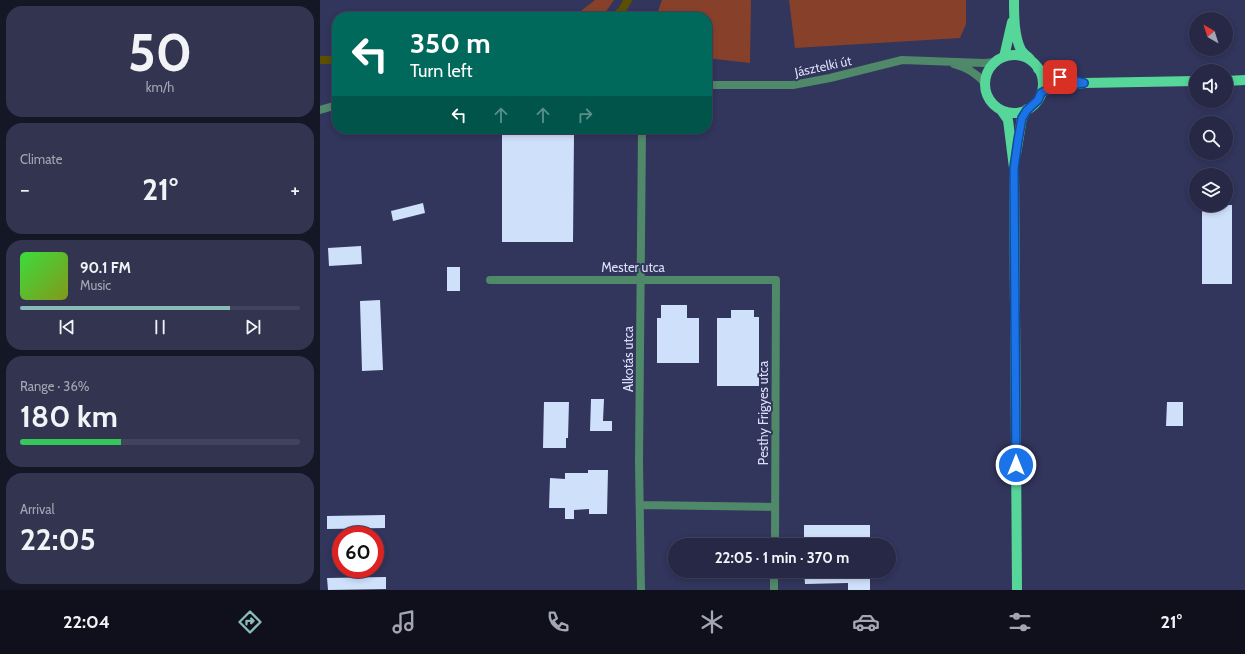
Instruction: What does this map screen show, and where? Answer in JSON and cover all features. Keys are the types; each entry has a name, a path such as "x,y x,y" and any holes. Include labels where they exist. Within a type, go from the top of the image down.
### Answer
{"main road":[{"path":"1014,0 1014,16 1021,50 1036,66 1043,85 1038,100 1027,110 1022,118 1014,168"},
{"path":"1004,57 1014,16"},
{"path":"1017,590 1014,168 1008,120 1001,110 989,99 986,92 985,83 990,68 995,62 1004,57 1019,56 1048,74 1084,83"},
{"path":"1233,81 1245,80"},
{"path":"1041,93 1050,88 1084,83 1189,81"},
{"path":"1001,110 1014,113 1027,110"}],"street":[{"name":"Jásztelki út","path":"712,85 793,85 830,78 902,60 984,63 995,62"},
{"name":"Jásztelki út","path":"942,61 962,66 980,77 985,83"},
{"path":"320,110 332,106"},
{"name":"Alkotás utca","path":"641,590 642,134"},
{"name":"Mester utca","path":"490,280 776,280"},
{"name":"Pesthy Frigyes utca","path":"774,538 776,280"},
{"path":"640,506 775,507"},
{"path":"774,578 774,590"}],"shaded area":[{"path":"595,0 614,0 606,12 578,12"},
{"path":"662,0 751,0 750,63 712,59 712,12 658,12"},
{"path":"789,0 966,0 966,24 960,38 795,48"}],"building":[{"path":"574,134 573,242 502,242 502,135"},
{"path":"423,203 425,213 393,221 391,211"},
{"path":"1202,212 1232,212 1232,284 1202,284"},
{"path":"361,246 362,264 329,266 328,248"},
{"path":"447,267 460,267 460,291 447,291"},
{"path":"380,300 383,370 362,371 360,301"},
{"path":"661,305 687,305 687,318 699,318 699,363 657,363 657,318 661,318"},
{"path":"731,310 754,310 754,317 759,317 759,386 717,386 717,318 731,318"},
{"path":"591,399 604,399 603,421 612,421 612,431 590,431"},
{"path":"544,402 569,402 568,438 566,438 566,448 543,448"},
{"path":"1167,402 1183,402 1183,426 1166,426"},
{"path":"588,470 608,470 607,514 589,514 589,509 574,510 574,519 565,519 565,508 549,508 550,478 565,479 565,473 588,473"},
{"path":"385,515 385,528 384,526 332,526 332,529 327,529 327,516"},
{"path":"804,525 870,525 870,538 804,538"},
{"path":"386,577 386,589 328,590 327,578"},
{"path":"805,578 870,578 870,590 848,590 848,583 805,584"}],"waterway":[{"path":"620,12 628,0"},
{"path":"320,60 332,60"}],"route":[{"path":"1016,465 1014,168 1022,118 1027,110 1038,100 1041,93 1050,88 1084,83 1060,77"}]}
